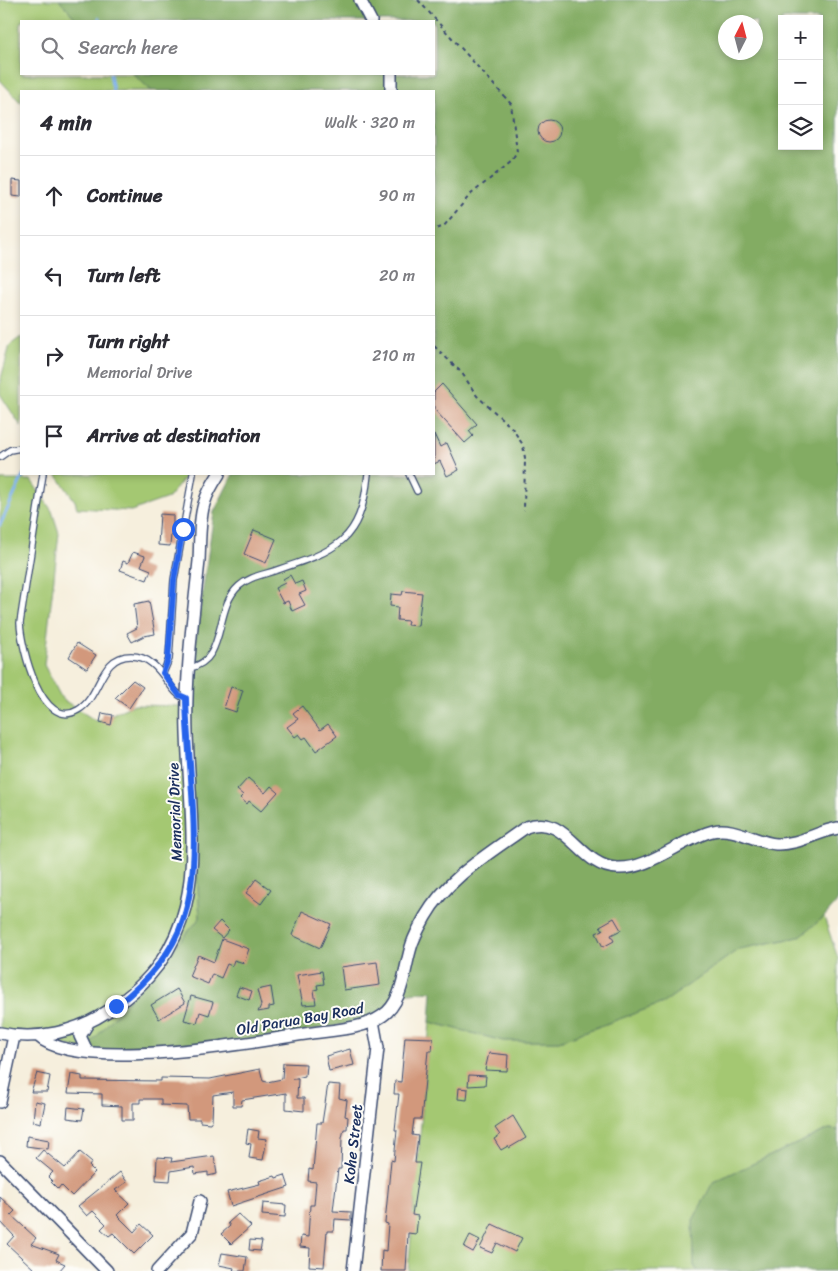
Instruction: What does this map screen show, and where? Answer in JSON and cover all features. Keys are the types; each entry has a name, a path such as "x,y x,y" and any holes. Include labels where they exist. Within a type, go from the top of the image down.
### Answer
{"street":[{"path":"360,0 370,20"},
{"path":"391,75 391,90"},
{"name":"Memorial Drive","path":"0,1033 14,1036 56,1034 88,1023 116,1006 150,975 169,949 183,920 191,886 193,814 186,698 188,668 204,502 218,475"},
{"name":"Old Parua Bay Road","path":"38,1036 48,1045 87,1051 188,1052 373,1021 382,1017 393,1005 402,985 412,945 434,904 471,867 526,827 542,823 560,829 594,862 618,869 642,863 711,831 732,832 763,842 786,844 798,842 838,828"},
{"name":"Kohe Street","path":"353,1271 378,1048 373,1021"},
{"path":"87,1051 80,1036 88,1023"},
{"path":"0,1102 14,1036"},
{"path":"0,1161 107,1271"},
{"path":"158,1271 192,1233 200,1201"}],"lane":[{"path":"0,457 10,450 20,448"},
{"path":"43,475 20,622 20,637 26,657 44,699 56,712 66,714 77,712 89,699 109,665 124,657 143,659 163,673 179,695 186,698"},
{"path":"163,673 168,660 174,580 193,475"},
{"path":"188,668 198,667 209,659 228,602 240,585 255,577 324,553 345,539 360,514 368,475"},
{"path":"409,475 417,491"}],"path":[{"path":"418,0 511,104 517,152 512,161 470,195 444,226 435,230"},
{"path":"435,347 462,374 482,402 512,428 523,445 525,458 524,511"}],"green space":[{"path":"0,0 59,0 77,20 20,20 20,75 134,75 151,90 20,90 20,102 0,80"},
{"path":"59,0 838,0 838,901 824,917 799,937 739,949 663,1003 559,1041 503,1041 430,1022 432,991 399,994 377,1019 192,1051 85,1050 200,918 186,706 214,512 232,475 435,475 435,90 151,90 134,75 435,75 435,20 77,20"},
{"path":"20,338 20,424 0,394 0,382 10,345"},
{"path":"57,475 187,475 168,498 131,511 77,508 75,501"},
{"path":"0,480 31,480 52,511 59,533 44,665 62,699 96,721 133,705 186,706 200,918 85,1050 0,1033"},
{"path":"824,917 838,958 838,1130 829,1129 713,1182 694,1266 698,1271 408,1271 430,1022 503,1041 559,1041 663,1003 739,949 799,937"},
{"path":"829,1129 838,1130 838,1271 698,1271 694,1266 693,1220 713,1182"}],"building":[{"path":"549,120 559,127 560,131 553,141 549,142 539,135 538,131 545,121"},
{"path":"12,180 20,181 20,197 12,196"},
{"path":"442,384 477,424 469,431 473,436 465,443 435,410 435,391"},
{"path":"435,436 440,447 447,443 459,470 447,476 440,461 435,464"},
{"path":"160,514 173,515 173,525 179,525 177,536 171,535 170,546 158,545"},
{"path":"254,530 276,539 266,563 244,554"},
{"path":"133,552 145,556 141,566 151,570 147,580 120,570 123,561 128,563"},
{"path":"290,575 295,584 302,581 306,591 299,594 305,605 292,611 288,601 283,603 275,588 285,583 283,579"},
{"path":"403,591 422,593 418,626 407,625 408,621 397,620 398,607 390,606 391,594 402,595"},
{"path":"149,601 155,634 144,636 132,642 127,633 137,628 134,604"},
{"path":"77,643 96,655 87,669 69,657"},
{"path":"133,680 143,687 129,708 115,698"},
{"path":"231,687 243,690 236,712 224,708"},
{"path":"302,706 320,730 328,724 337,736 316,751 306,737 303,739 299,734 295,737 287,727 298,719 293,713"},
{"path":"102,713 113,715 111,725 100,722"},
{"path":"248,778 265,793 271,786 278,792 261,811 249,801 247,804 240,798 243,795 237,790"},
{"path":"256,879 271,890 261,904 246,893"},
{"path":"302,911 331,924 320,948 292,935"},
{"path":"614,918 621,930 611,935 614,941 603,947 596,933 603,930 600,926"},
{"path":"220,921 229,930 222,938 212,930"},
{"path":"222,939 249,949 244,963 234,960 232,966 227,964 221,978 212,974 208,984 189,976 198,955 214,962"},
{"path":"377,962 380,985 344,990 341,967"},
{"path":"322,971 324,984 317,985 318,989 314,990 316,1004 303,1005 297,975"},
{"path":"239,987 252,991 249,1000 236,995"},
{"path":"271,987 274,1006 269,1007 269,1010 258,1012 261,1005 257,990"},
{"path":"177,989 185,1003 159,1019 151,1005"},
{"path":"191,996 213,1002 209,1015 200,1012 197,1023 184,1020"},
{"path":"405,1037 433,1038 432,1051 428,1051 421,1119 414,1119 412,1135 418,1136 415,1163 420,1163 412,1215 418,1216 416,1234 408,1233 406,1271 381,1271 382,1250 386,1251 388,1224 385,1223 391,1160 394,1161 397,1130 395,1130 399,1094 394,1094 395,1081 401,1082"},
{"path":"350,1049 354,1065 329,1071 326,1056"},
{"path":"489,1053 508,1055 507,1071 485,1070"},
{"path":"283,1063 306,1064 305,1076 292,1079 298,1079 297,1098 304,1098 304,1111 286,1109 286,1093 242,1100 241,1106 233,1106 233,1092 213,1095 212,1120 210,1123 200,1122 200,1119 188,1119 187,1106 161,1105 161,1099 140,1099 140,1103 133,1103 133,1120 122,1120 122,1106 102,1105 102,1094 68,1093 71,1074 82,1076 82,1080 161,1081 161,1078 210,1079 260,1069 263,1081 267,1082 282,1079"},
{"path":"37,1073 50,1076 47,1092 31,1092"},
{"path":"469,1075 486,1076 485,1085 468,1086"},
{"path":"328,1084 340,1085 339,1098 347,1100 345,1116 348,1117 347,1129 344,1129 342,1138 341,1169 338,1169 333,1211 351,1212 351,1220 335,1219 334,1231 327,1231 324,1267 309,1266 310,1248 300,1247 301,1236 308,1237 310,1205 314,1205 316,1182 308,1181 309,1169 313,1170 317,1123 322,1123"},
{"path":"459,1088 468,1089 467,1100 458,1099"},
{"path":"35,1101 45,1103 41,1123 33,1121"},
{"path":"68,1107 84,1109 82,1120 67,1118"},
{"path":"513,1116 526,1138 509,1148 508,1146 501,1150 494,1139 500,1135 495,1128"},
{"path":"248,1129 259,1131 258,1138 267,1139 263,1160 249,1158 251,1144 246,1143"},
{"path":"27,1136 49,1140 48,1149 26,1146"},
{"path":"43,1150 65,1168 80,1152 92,1162 89,1166 95,1172 72,1196 61,1185 58,1189 51,1182 48,1177 53,1172 36,1158"},
{"path":"214,1156 217,1174 208,1176 208,1172 195,1174 194,1167 171,1171 170,1181 156,1180 157,1157 172,1158 171,1162"},
{"path":"120,1172 127,1182 115,1190 129,1203 117,1215 134,1232 141,1224 153,1235 134,1254 113,1233 109,1236 101,1229 106,1224 93,1211 87,1216 78,1206"},
{"path":"285,1175 289,1187 231,1206 227,1192 260,1184 259,1181 275,1176 276,1178"},
{"path":"0,1197 15,1211 11,1215 36,1238 31,1244 59,1254 56,1260 65,1264 59,1271 35,1270 7,1244 14,1236 0,1221"},
{"path":"263,1203 286,1205 285,1217 262,1215"},
{"path":"238,1214 251,1226 231,1244 221,1234 230,1226 228,1223"},
{"path":"492,1224 522,1238 515,1252 497,1243 492,1253 480,1248"},
{"path":"470,1235 480,1240 473,1252 464,1247"},
{"path":"250,1240 262,1241 260,1251 249,1250"},
{"path":"222,1253 247,1257 245,1271 233,1271 234,1268 219,1265"}],"waterway":[{"path":"110,75 113,90"},
{"path":"0,525 24,475"}],"route":[{"path":"116,1006 150,975 169,949 183,920 191,886 193,814 186,698 175,691 163,673 168,665 174,580 183,529"}]}
